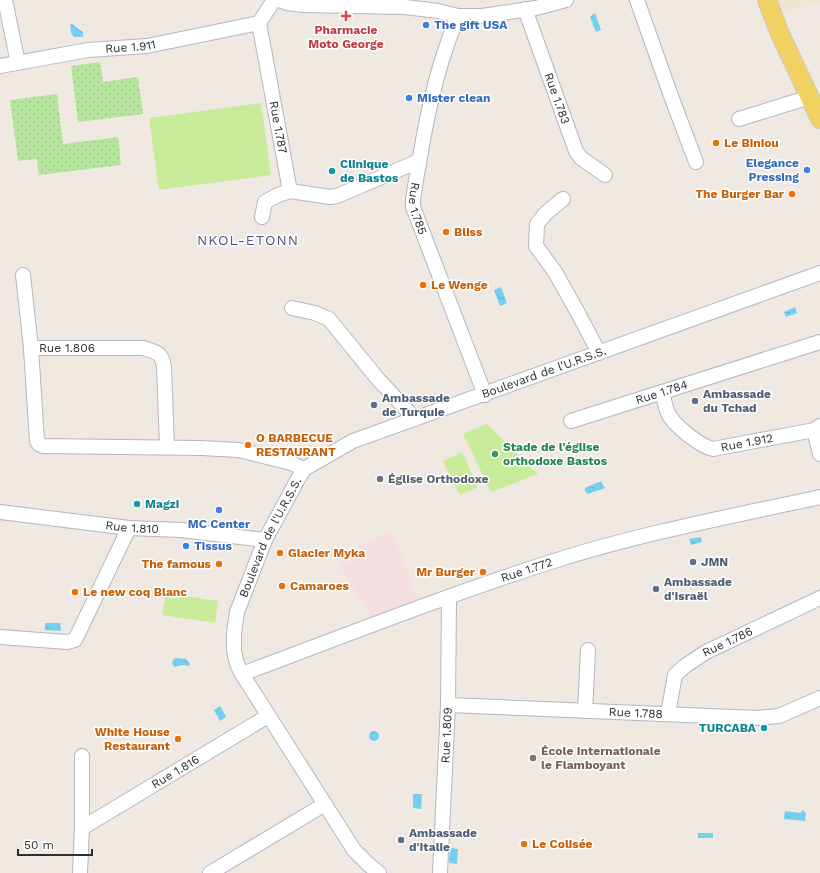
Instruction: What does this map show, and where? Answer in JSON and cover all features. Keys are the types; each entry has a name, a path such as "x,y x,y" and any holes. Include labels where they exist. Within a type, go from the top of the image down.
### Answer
{"main road":[{"path":"767,0 780,34 820,119"}],"street":[{"path":"5,0 18,63"},
{"path":"259,23 274,0"},
{"path":"279,0 287,3 303,5 405,7 428,5 458,16 482,16 536,8 566,0"},
{"path":"637,0 696,162"},
{"name":"Rue 1.783","path":"525,9 576,151 581,158 605,174"},
{"name":"Rue 1.785","path":"458,16 446,44 429,107 419,161 413,207 485,395"},
{"name":"Rue 1.911","path":"0,66 88,50 147,46 259,23"},
{"name":"Rue 1.787","path":"259,23 290,191"},
{"path":"739,119 810,97"},
{"path":"262,217 265,202 278,195 290,191 330,197 337,196 419,161"},
{"path":"563,199 546,213 537,224 536,246 555,272 599,353"},
{"name":"Boulevard de l'U.R.S.S.","path":"379,873 368,865 354,850 242,674 237,664 234,651 234,633 237,612 264,540 304,469 353,441 485,395 820,273"},
{"path":"23,275 31,348"},
{"path":"292,308 315,313 329,319 377,378 415,419"},
{"name":"Rue 1.784","path":"571,421 820,342"},
{"name":"Rue 1.806","path":"167,447 164,367 163,359 158,352 144,348 31,348 37,441 39,444 44,446 167,447 239,450 291,463 304,469"},
{"name":"Rue 1.912","path":"662,392 668,413 672,419 683,431 705,448 713,449 817,428"},
{"path":"817,428 820,454"},
{"name":"Rue 1.772","path":"242,674 449,597 557,560 610,544 820,497"},
{"name":"Rue 1.810","path":"0,512 129,528 181,530 264,540"},
{"path":"0,637 67,642 75,640 129,528"},
{"name":"Rue 1.809","path":"440,873 448,705 449,597"},
{"name":"Rue 1.786","path":"668,714 675,675 685,666 706,652 820,598"},
{"path":"585,711 588,650"},
{"name":"Rue 1.788","path":"448,705 757,718 779,716 820,698"},
{"name":"Rue 1.816","path":"82,828 268,716"},
{"path":"80,873 82,828 82,756"},
{"path":"210,873 325,804"}],"shaded area":[{"path":"772,0 820,0 820,2 777,15"},
{"path":"392,532 419,602 373,619 334,557"}],"green space":[{"path":"100,62 103,82 138,77 143,114 78,122 71,66"},
{"path":"57,94 63,144 118,137 121,165 39,175 37,159 18,161 10,100"},
{"path":"261,103 271,175 159,190 149,118"},
{"name":"Stade de l'église orthodoxe Bastos","path":"487,424 538,474 491,492 463,434"},
{"path":"462,452 478,487 460,495 443,461"},
{"path":"166,593 218,601 215,623 162,615"}],"water":[{"path":"595,13 601,30 596,32 590,17"},
{"path":"72,24 83,32 83,37 74,37 71,33 70,25"},
{"path":"501,287 507,303 500,306 494,290"},
{"path":"795,307 797,313 786,317 784,312"},
{"path":"601,481 605,488 588,494 585,491 585,488"},
{"path":"701,537 702,542 691,545 689,539"},
{"path":"45,623 60,623 61,631 45,630"},
{"path":"176,658 186,659 190,664 189,666 182,665 175,667 172,663"},
{"path":"220,706 226,717 220,721 214,710"},
{"path":"372,731 376,731 378,732 378,740 372,741 369,738 369,734"},
{"path":"413,794 422,794 421,809 413,808"},
{"path":"803,810 806,813 805,821 784,819 785,811 800,813"},
{"path":"698,833 713,833 713,838 698,838"},
{"path":"450,848 458,849 457,864 449,863"}],"place":[{"name":"Pharmacie Moto George","path":"346,16"},
{"name":"The gift USA","path":"426,25"},
{"name":"Mister clean","path":"409,98"},
{"name":"Le Biniou","path":"716,143"},
{"name":"Elegance Pressing","path":"807,170"},
{"name":"Clinique de Bastos","path":"332,171"},
{"name":"The Burger Bar","path":"792,194"},
{"name":"Bliss","path":"446,232"},
{"name":"Le Wenge","path":"423,285"},
{"name":"Ambassade du Tchad","path":"695,401"},
{"name":"Ambassade de Turquie","path":"374,405"},
{"name":"O BARBECUE RESTAURANT","path":"248,445"},
{"name":"Stade de l'église orthodoxe Bastos","path":"495,454"},
{"name":"Église Orthodoxe","path":"380,479"},
{"name":"Magzi","path":"137,504"},
{"name":"MC Center","path":"219,510"},
{"name":"Tissus","path":"186,546"},
{"name":"Glacier Myka","path":"280,553"},
{"name":"JMN","path":"693,562"},
{"name":"The famous","path":"219,564"},
{"name":"Mr Burger","path":"483,572"},
{"name":"Camaroes","path":"282,586"},
{"name":"Ambassade d'Israël","path":"656,589"},
{"name":"Le new coq Blanc","path":"75,592"},
{"name":"TURCABA","path":"764,728"},
{"name":"White House Restaurant","path":"178,739"},
{"name":"École Internationale le Flamboyant","path":"533,758"},
{"name":"Ambassade d'Italie","path":"401,840"},
{"name":"Le Colisée","path":"524,844"}],"district":[{"name":"NKOL-ETONN","path":"248,240"}]}
